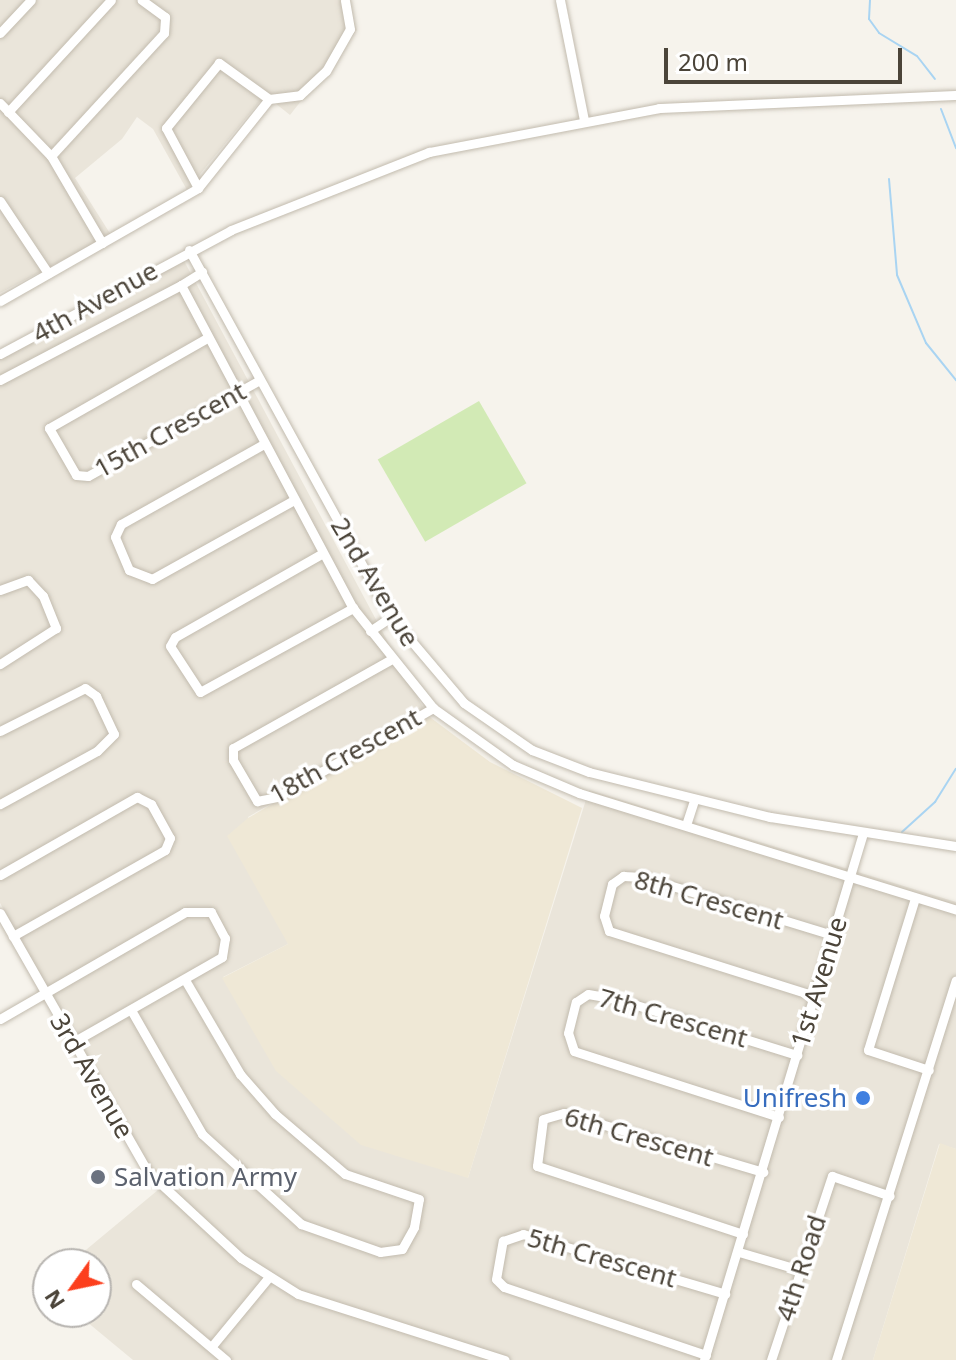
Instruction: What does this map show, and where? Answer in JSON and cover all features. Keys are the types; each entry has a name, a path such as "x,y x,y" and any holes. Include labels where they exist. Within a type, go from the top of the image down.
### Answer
{"street":[{"path":"0,33 31,0"},
{"path":"8,112 111,0"},
{"path":"51,156 164,33 165,17 142,0"},
{"path":"198,188 167,135 171,120 219,63 269,99 300,95 326,71 350,29 345,0"},
{"path":"560,0 584,120"},
{"name":"4th Avenue","path":"0,354 189,250 406,158 584,120 703,104 956,95"},
{"path":"0,301 198,188 269,99"},
{"path":"0,103 51,156 102,243"},
{"path":"0,201 48,273"},
{"name":"2nd Avenue","path":"189,250 391,617 464,703 532,750 694,800 863,833 956,846"},
{"path":"0,380 202,272"},
{"path":"181,285 262,445 353,608 390,660 433,708 483,746 546,780 956,910"},
{"name":"15th Crescent","path":"207,338 49,428 81,478 260,380"},
{"path":"262,445 121,524 115,537 129,570 152,579 294,500"},
{"path":"323,553 173,639 170,646 200,692 353,608"},
{"path":"0,590 28,580 43,596 56,628 0,664"},
{"path":"370,631 391,617"},
{"name":"18th Crescent","path":"390,660 233,748 257,801 277,797 433,708"},
{"path":"0,731 85,688 96,696 114,734 97,751 0,804"},
{"path":"0,875 137,797 151,804 170,838 165,850 13,936"},
{"path":"686,825 694,800"},
{"name":"1st Avenue","path":"705,1357 863,833"},
{"name":"8th Crescent","path":"815,996 609,931 604,916 612,884 623,876 643,877 833,935"},
{"path":"915,898 868,1050 929,1070"},
{"path":"0,1019 185,912 206,907 226,948 215,963 73,1042"},
{"name":"3rd Avenue","path":"0,913 148,1172 268,1278 324,1304 504,1360"},
{"path":"131,1010 202,1134 296,1219 380,1252 402,1249 414,1227 419,1199 345,1174 304,1141 247,1083 185,980"},
{"path":"836,1360 956,980"},
{"name":"7th Crescent","path":"779,1117 574,1051 568,1033 576,1002 588,994 617,999 797,1055"},
{"name":"6th Crescent","path":"743,1234 537,1166 543,1119 564,1113 763,1172"},
{"name":"4th Road","path":"771,1360 832,1176 890,1196"},
{"name":"5th Crescent","path":"705,1357 504,1287 496,1279 503,1241 523,1234 725,1294"},
{"path":"739,1252 800,1270"},
{"path":"212,1346 268,1278"},
{"path":"136,1284 226,1360"}],"shaded area":[{"path":"0,0 346,0 357,30 290,115 265,95 187,190 153,129 137,117 122,139 75,178 111,235 0,293"},
{"path":"182,257 427,715 248,817 288,944 223,977 468,1178 589,790 956,902 956,1149 939,1144 873,1360 133,1360 94,1328 112,1328 112,1248 88,1248 164,1185 146,1167 0,903 0,356"},
{"path":"427,715 490,762 582,808 468,1178 361,1145 276,1071 222,978 288,944 227,836 248,818"},
{"path":"940,1143 956,1149 956,1360 873,1360"}],"green space":[{"path":"479,401 526,483 425,542 378,460"}],"waterway":[{"path":"870,0 869,19 879,33 917,56 935,79"},
{"path":"941,109 956,148"},
{"path":"889,179 897,275 926,343 956,380"},
{"path":"902,832 935,802 956,769"}],"place":[{"name":"Unifresh","path":"863,1098"},
{"name":"Salvation Army","path":"98,1177"}]}
